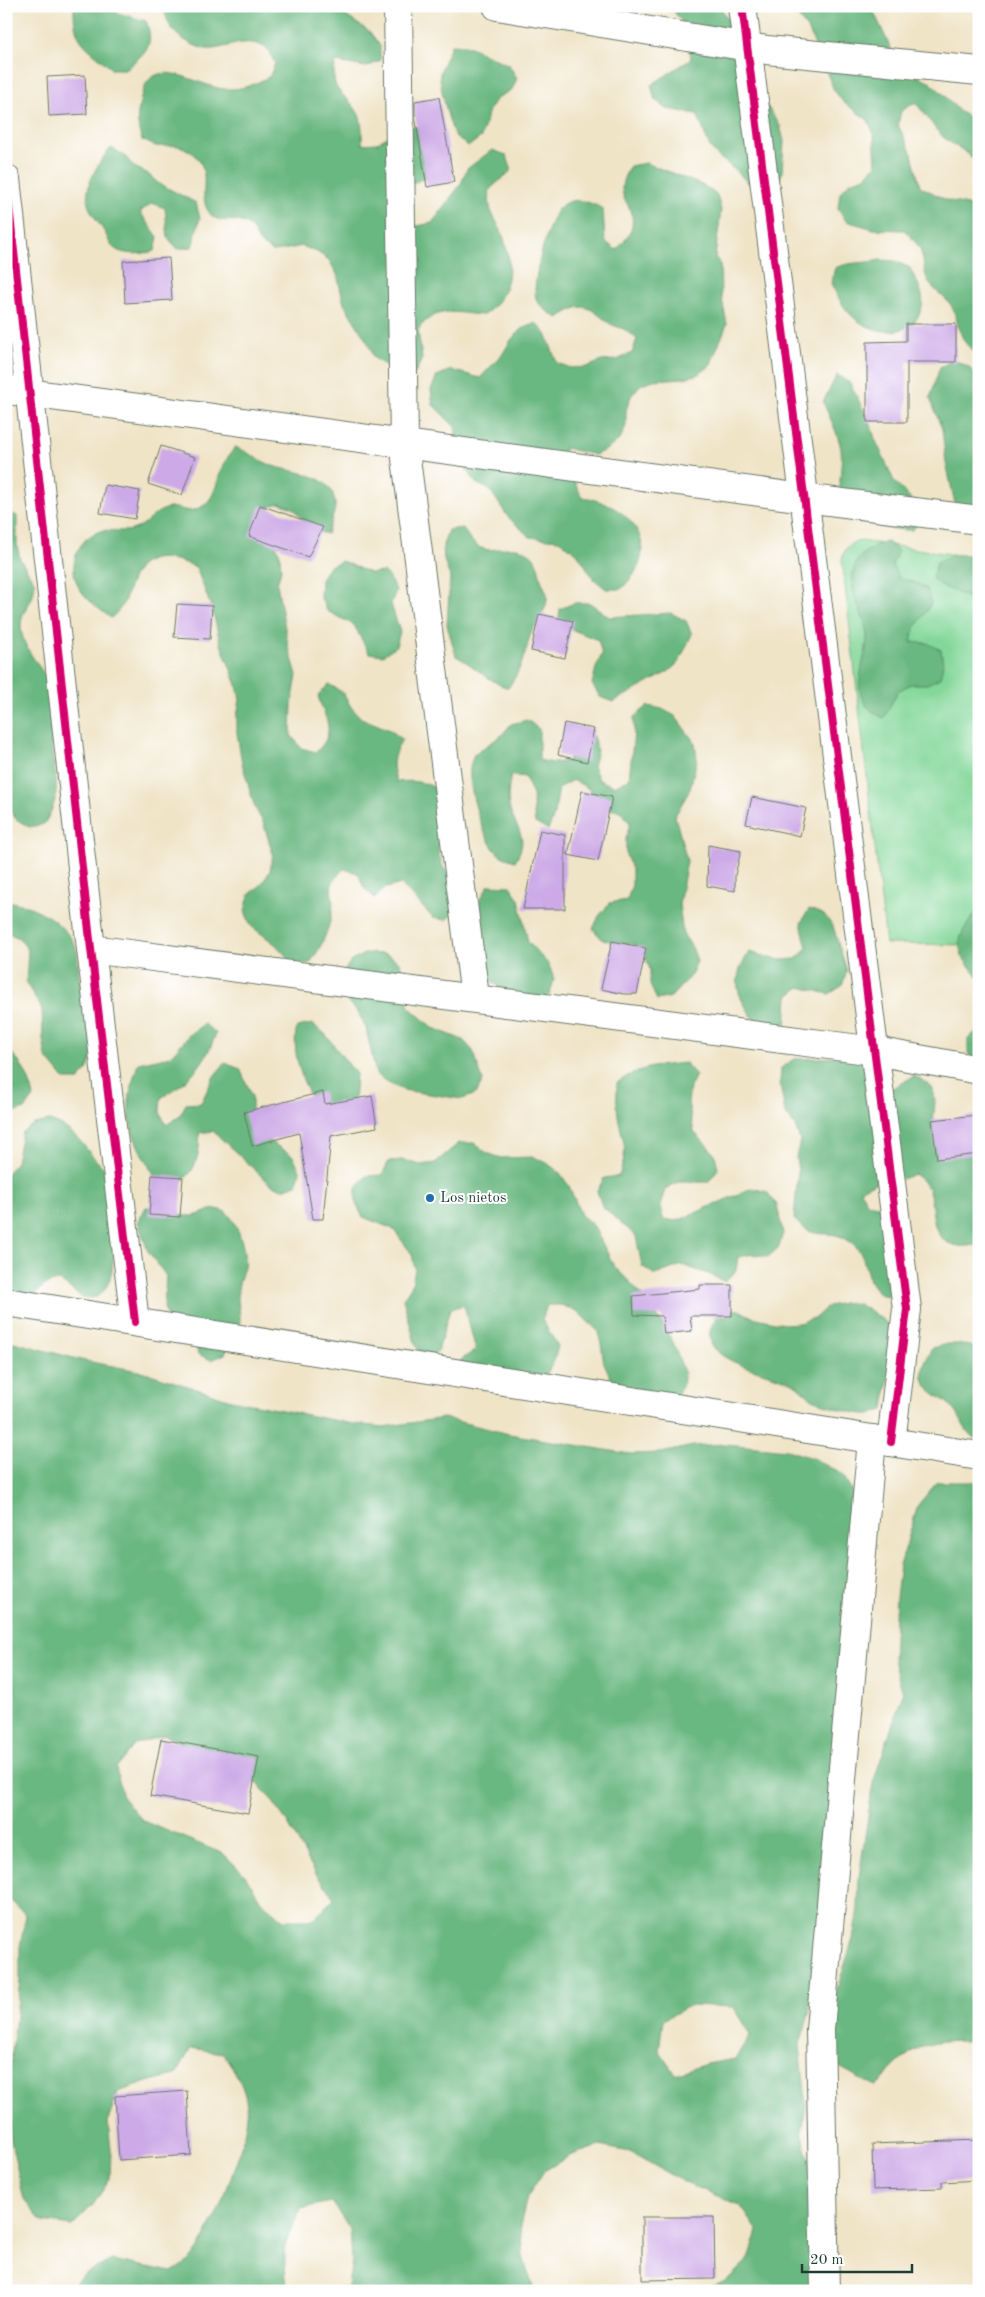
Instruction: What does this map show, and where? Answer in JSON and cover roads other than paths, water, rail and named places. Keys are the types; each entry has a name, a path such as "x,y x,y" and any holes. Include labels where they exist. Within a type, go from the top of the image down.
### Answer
{"street":[{"path":"398,6 404,443 474,997"},
{"path":"497,6 747,47 979,71"},
{"path":"742,6 908,1309 882,1441 820,2029 825,2291"},
{"path":"6,179 18,392 91,949 135,1322"},
{"path":"18,392 979,520"},
{"path":"91,949 474,997 875,1051 979,1070"},
{"path":"6,1302 979,1456"}],"place":[{"name":"Los nietos","path":"430,1198"}]}
